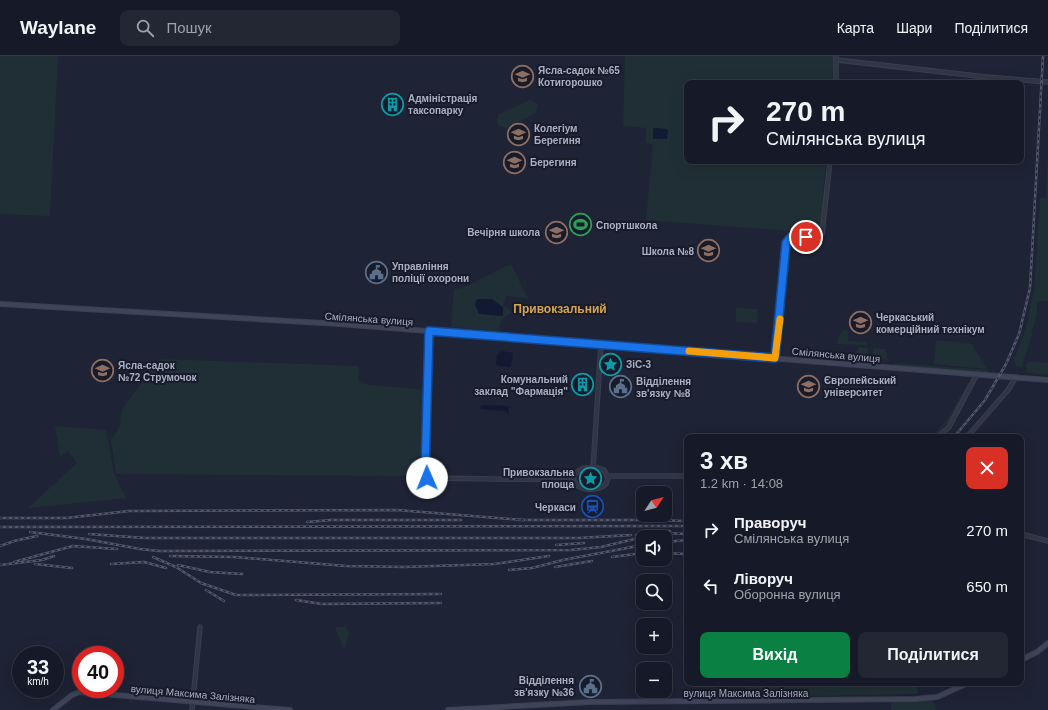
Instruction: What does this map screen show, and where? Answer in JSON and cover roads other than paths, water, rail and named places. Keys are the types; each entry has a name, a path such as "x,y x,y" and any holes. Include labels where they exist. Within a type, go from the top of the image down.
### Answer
{"main road":[{"name":"Смілянська вулиця","path":"0,304 429,331 1048,380"},
{"path":"1024,658 1040,650 1048,643"},
{"name":"вулиця Максима Залізняка","path":"448,710 590,702 915,699 936,697 961,686"},
{"name":"вулиця Максима Залізняка","path":"53,710 72,695 80,692 290,710"}],"street":[{"path":"836,80 836,58 986,77 1023,80"},
{"path":"1024,80 1048,82"},
{"path":"775,358 786,243 791,237 817,237 822,234 830,164"},
{"path":"429,331 425,473 427,478 574,480"},
{"path":"593,468 601,345"},
{"path":"941,434 948,427 978,374"},
{"path":"970,434 1008,390 1016,377"},
{"path":"608,476 606,484 598,488 581,488 574,480 574,474 579,469 593,468 602,469 608,476 684,476"},
{"path":"1024,535 1048,541"},
{"path":"192,710 200,627"}],"water":[{"path":"653,129 667,129 667,139 653,139"},
{"path":"477,299 492,299 503,307 503,316 479,314 475,304"},
{"path":"502,351 513,353 511,366 498,366 496,364 497,355"},
{"path":"482,405 508,406 509,415 505,411 481,409 480,407"}],"railway":[{"path":"957,434 985,400 1006,364 1019,334 1030,288 1043,56"},
{"path":"0,518 66,518 129,511 397,510 524,520"},
{"path":"307,522 331,520 461,520"},
{"path":"519,520 683,521"},
{"path":"0,527 684,526"},
{"path":"30,532 86,539 159,551 571,550 601,547 636,539"},
{"path":"672,533 684,534"},
{"path":"89,534 145,538 579,538 631,535"},
{"path":"0,546 37,536"},
{"path":"672,541 684,540"},
{"path":"556,545 584,543"},
{"path":"14,562 73,546 117,549"},
{"path":"509,570 532,568 563,560 636,546"},
{"path":"672,553 684,554"},
{"path":"612,557 636,554"},
{"path":"0,565 42,560 54,556"},
{"path":"170,556 234,557 346,566 404,567 494,564 549,556"},
{"path":"153,557 176,567 201,583 236,595 441,594"},
{"path":"555,567 592,561"},
{"path":"111,564 144,562 166,568"},
{"path":"35,564 72,568"},
{"path":"178,565 210,572 242,574"},
{"path":"206,590 224,601"},
{"path":"296,600 322,604 441,603"}],"place":[{"name":"Ясла-садок №65 Котигорошко","path":"522,76"},
{"name":"Адміністрація таксопарку","path":"393,104"},
{"name":"Колегіум Берегиня","path":"518,134"},
{"name":"Берегиня","path":"515,162"},
{"name":"Спортшкола","path":"580,225"},
{"name":"Вечірня школа","path":"556,232"},
{"name":"Школа №8","path":"709,251"},
{"name":"Управління поліції охорони","path":"376,272"},
{"name":"Черкаський комерційний технікум","path":"860,323"},
{"name":"ЗіС-3","path":"610,364"},
{"name":"Ясла-садок №72 Струмочок","path":"103,371"},
{"name":"Комунальний заклад \"Фармація\"","path":"583,385"},
{"name":"Європейський університет","path":"809,386"},
{"name":"Відділення зв'язку №8","path":"621,387"},
{"name":"Привокзальна площа","path":"590,478"},
{"name":"Черкаси","path":"592,507"},
{"name":"Відділення зв'язку №36","path":"590,686"}],"district":[{"name":"Привокзальний","path":"560,309"}]}
